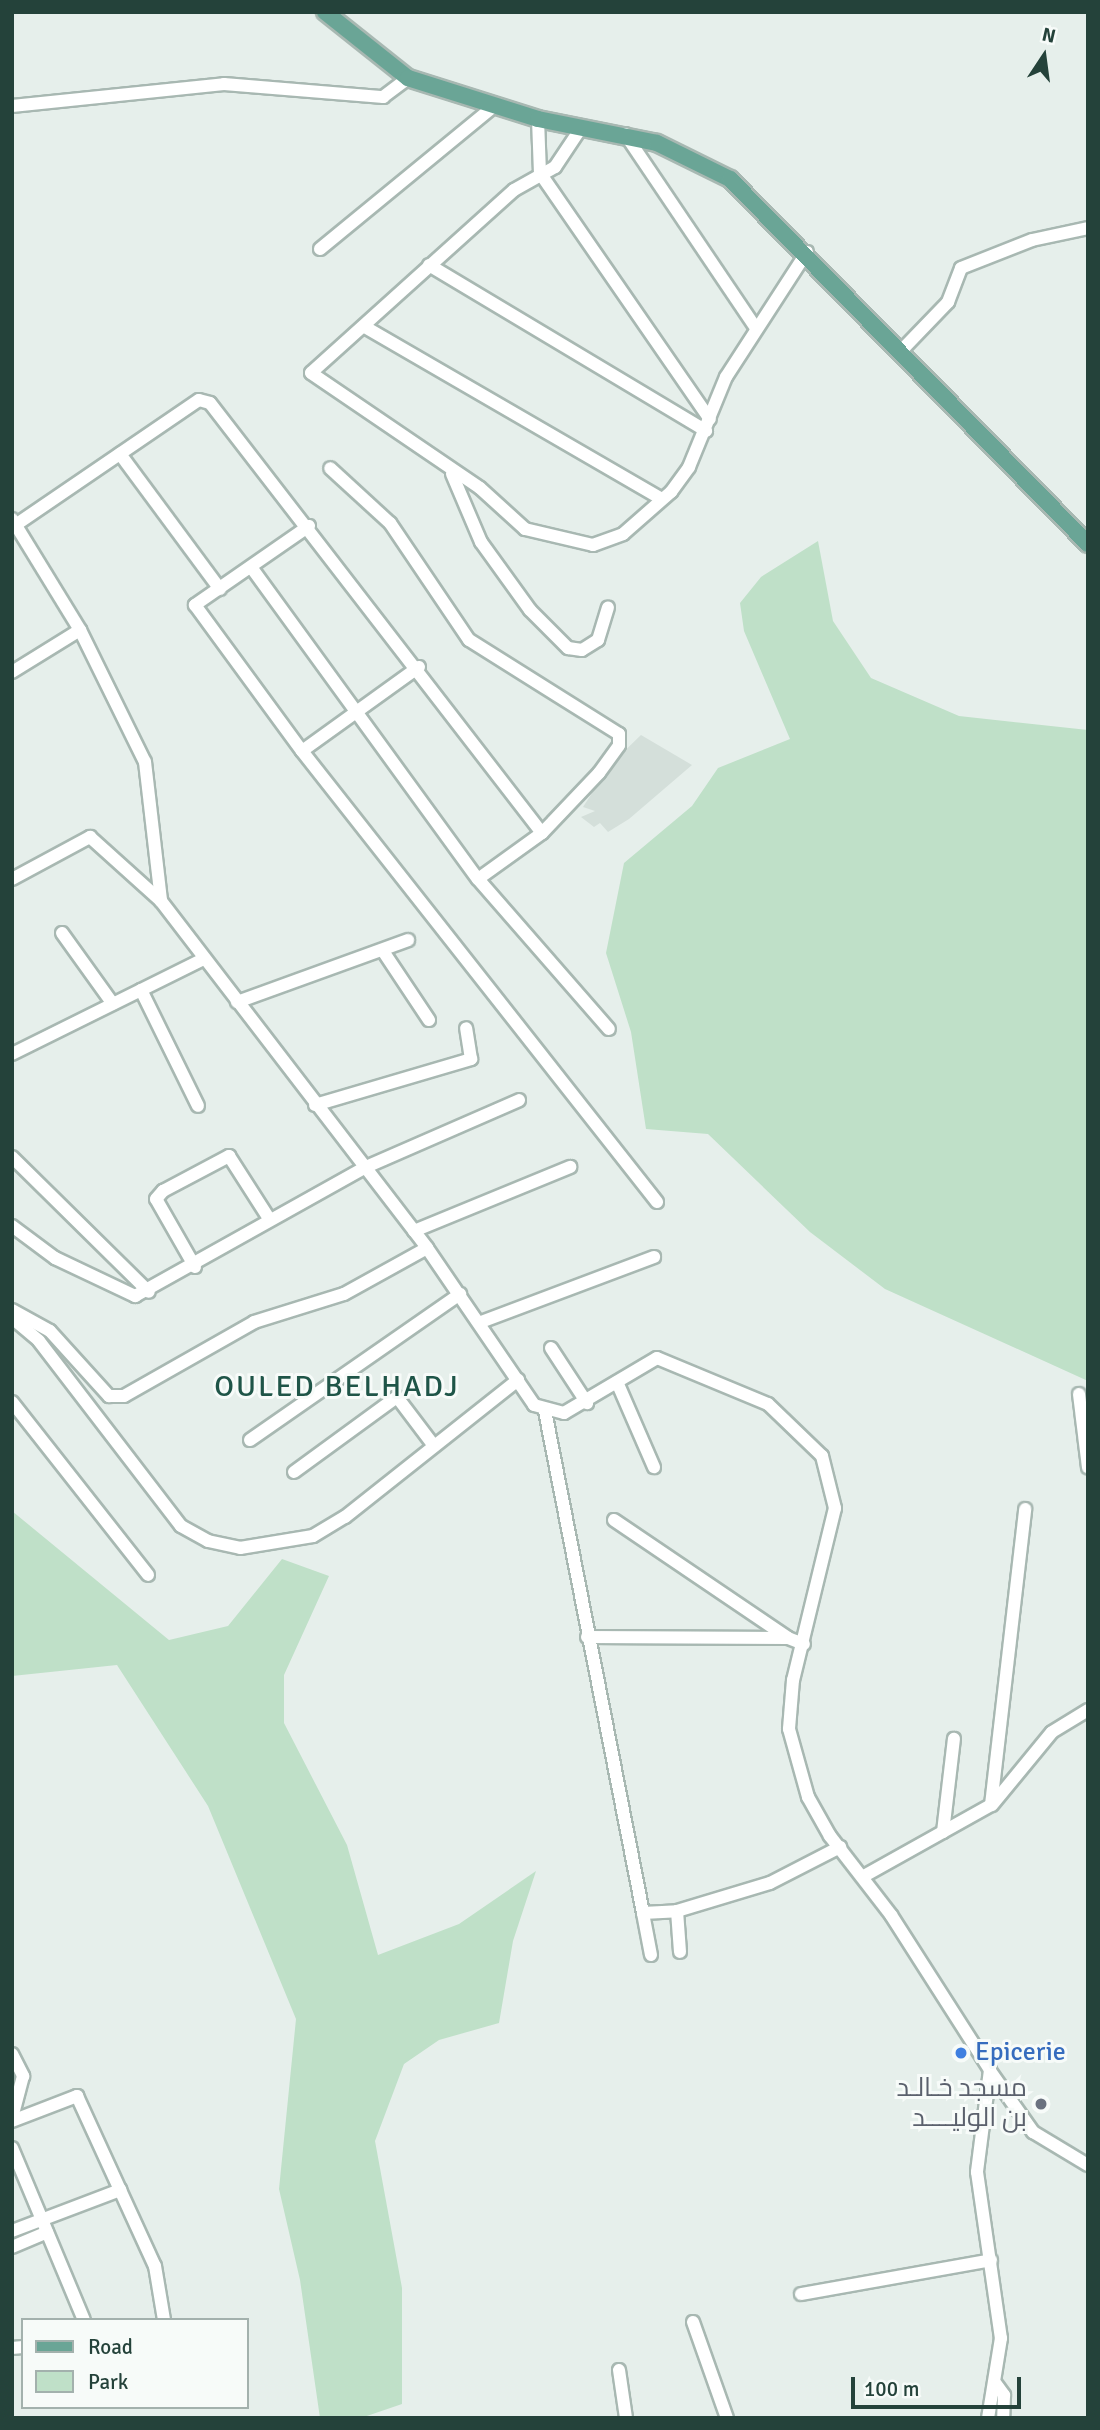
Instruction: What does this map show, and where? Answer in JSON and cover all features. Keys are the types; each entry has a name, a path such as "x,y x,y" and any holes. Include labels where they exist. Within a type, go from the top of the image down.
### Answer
{"main road":[{"path":"326,12 408,78 538,119 624,134 730,179 807,253 899,353 1088,544"}],"street":[{"path":"12,106 224,84 383,97 408,78"},
{"path":"320,249 493,107"},
{"path":"538,119 540,173 708,425"},
{"path":"581,128 555,167 540,173 429,265 365,327 311,373 452,474 480,488 525,529 574,544 593,545 624,534 662,499 689,467 756,328 807,253"},
{"path":"624,134 756,328"},
{"path":"899,353 948,302 961,268 1032,240 1088,228"},
{"path":"429,265 708,425"},
{"path":"365,327 662,499"},
{"path":"12,542 18,526 200,400 209,402 419,667 542,833"},
{"path":"120,454 220,589"},
{"path":"330,468 390,523 469,640 619,734 619,745 599,773 542,833 478,880"},
{"path":"452,474 481,542 530,610 568,648 582,650 598,640 608,607"},
{"path":"18,526 80,630 145,762 161,901"},
{"path":"309,526 195,605 302,751 657,1202"},
{"path":"251,567 478,880 609,1029"},
{"path":"12,672 80,630"},
{"path":"302,751 419,667"},
{"path":"12,879 90,838 161,901 202,959 427,1248 481,1322 518,1380 545,1411 587,1637 607,1711 651,1955"},
{"path":"62,933 113,1004"},
{"path":"237,1002 408,940"},
{"path":"383,951 429,1020"},
{"path":"12,1054 202,959"},
{"path":"141,990 198,1106"},
{"path":"315,1105 471,1059 466,1028"},
{"path":"12,1226 55,1258 119,1290 149,1292 366,1167 519,1100"},
{"path":"195,1267 156,1199 163,1191 229,1156 270,1220"},
{"path":"12,1157 149,1292"},
{"path":"414,1231 570,1167"},
{"path":"12,1310 50,1331 108,1396 124,1396 254,1322 344,1294 427,1248"},
{"path":"481,1322 654,1257"},
{"path":"250,1440 460,1294"},
{"path":"12,1318 39,1341 167,1511 208,1541 240,1548 313,1536 435,1446 518,1380"},
{"path":"551,1348 587,1403"},
{"path":"545,1411 564,1413 587,1403 643,1362 673,1363 768,1404 821,1456 835,1508 804,1644 789,1729 808,1797 840,1847 864,1876 1033,2132 1088,2165"},
{"path":"617,1382 654,1467"},
{"path":"1079,1394 1088,1467"},
{"path":"294,1472 397,1397 435,1446"},
{"path":"12,1402 148,1575"},
{"path":"991,1805 1025,1508"},
{"path":"614,1520 788,1638 804,1644"},
{"path":"587,1637 788,1638"},
{"path":"864,1876 991,1805 1052,1732 1088,1710"},
{"path":"943,1832 954,1739"},
{"path":"643,1913 677,1911 770,1883 840,1847"},
{"path":"677,1911 680,1952"},
{"path":"12,2054 23,2076 12,2120"},
{"path":"988,2418 996,2384 1001,2339 978,2172 990,2070"},
{"path":"12,2120 77,2096 155,2266 164,2318"},
{"path":"12,2148 83,2318"},
{"path":"12,2231 120,2190"},
{"path":"12,2247 47,2232"},
{"path":"801,2294 991,2260"},
{"path":"693,2322 727,2418"},
{"path":"619,2370 626,2418"},
{"path":"996,2384 1004,2395 1003,2418"}],"shaded area":[{"path":"641,735 692,765 629,819 608,832 600,823 594,827 581,817 595,811 583,807 611,764"}],"green space":[{"path":"818,541 833,621 871,678 959,716 1088,730 1088,1381 885,1289 810,1232 708,1134 646,1129 631,1032 606,953 624,863 692,806 718,768 790,739 744,631 740,603 761,577"},
{"path":"12,1511 169,1640 228,1626 282,1559 329,1576 284,1675 284,1723 347,1845 378,1955 459,1924 536,1871 513,1941 499,2023 439,2040 404,2064 375,2141 402,2288 402,2404 361,2418 320,2418 300,2280 279,2189 296,2019 208,1806 117,1665 12,1676"}],"place":[{"name":"Epicerie","path":"961,2053"},
{"name":"مسجد خـالـد بن الوليــــد","path":"1041,2104"}],"district":[{"name":"OULED BELHADJ","path":"337,1387"}]}
